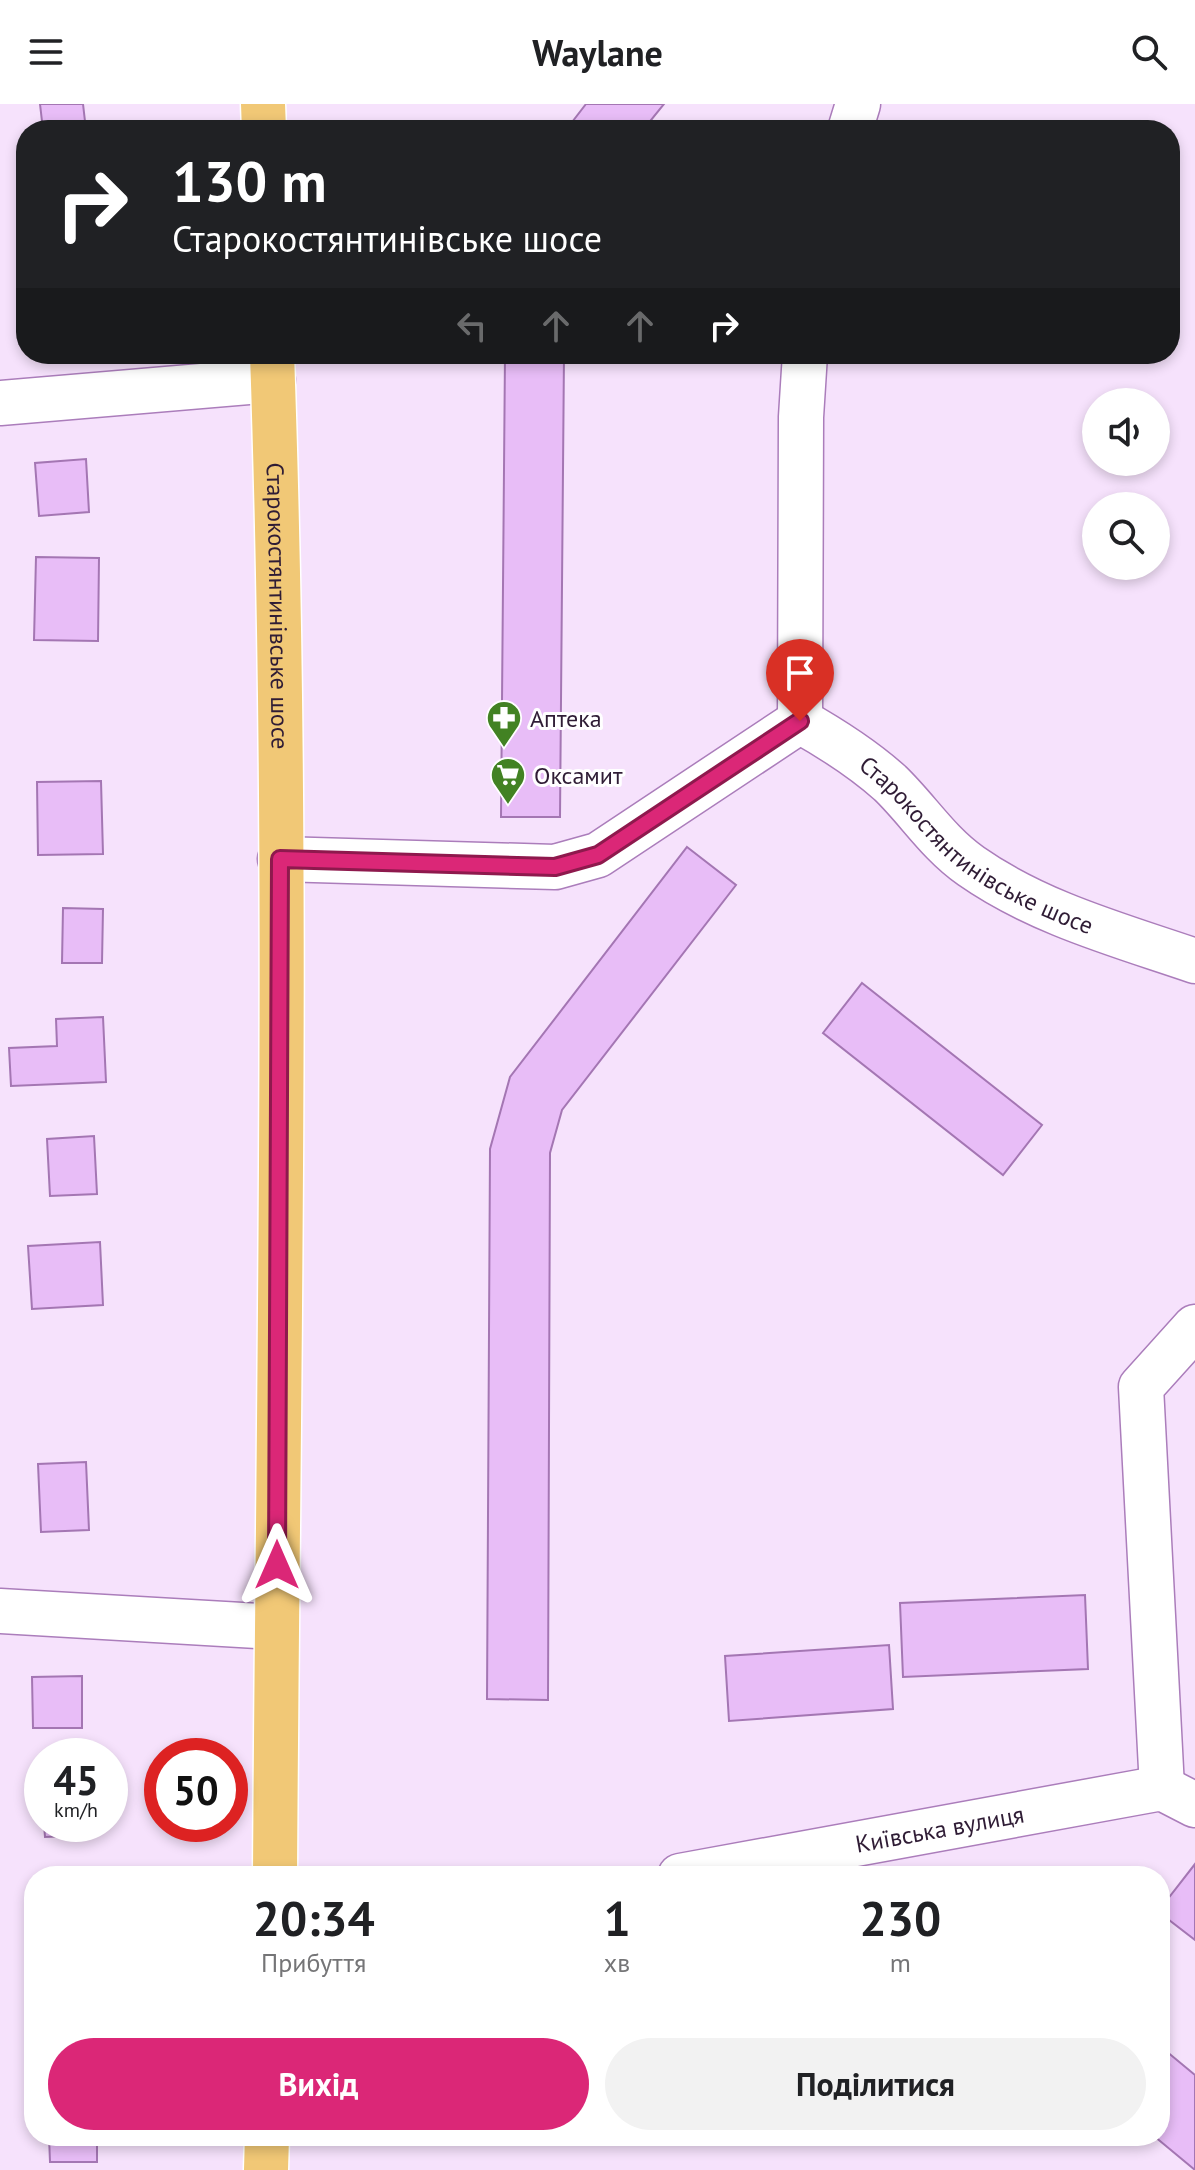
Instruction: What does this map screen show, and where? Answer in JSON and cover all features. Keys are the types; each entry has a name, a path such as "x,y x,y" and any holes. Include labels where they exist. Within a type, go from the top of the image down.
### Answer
{"main road":[{"name":"Старокостянтинівське шосе","path":"272,367 280,859 275,1866"},
{"path":"266,2170 267,2146"}],"street":[{"path":"280,859 555,867 598,855 800,721 801,417 804,364"},
{"path":"0,403 272,367"},
{"name":"Старокостянтинівське шосе","path":"800,721 849,749 891,785 927,827 969,865 1019,896 1195,961"},
{"path":"1179,1797 1141,1387 1195,1327"},
{"path":"0,1611 276,1627"},
{"name":"Київська вулиця","path":"743,1866 1179,1797"}],"building":[{"path":"40,104 83,104 85,120 42,120"},
{"path":"586,104 664,104 651,120 574,120"},
{"path":"505,364 564,364 560,817 501,817"},
{"path":"86,459 89,512 39,516 35,463"},
{"path":"36,557 99,558 98,641 34,640"},
{"path":"101,781 103,854 38,855 37,782"},
{"path":"687,847 736,885 562,1110 550,1153 548,1700 487,1699 490,1149 510,1077"},
{"path":"63,908 103,909 102,963 62,963"},
{"path":"862,983 1042,1125 1003,1175 823,1033"},
{"path":"103,1017 106,1082 11,1086 9,1048 57,1046 56,1019"},
{"path":"94,1136 97,1194 50,1196 47,1139"},
{"path":"100,1242 103,1305 32,1309 28,1246"},
{"path":"86,1462 89,1530 41,1532 38,1464"},
{"path":"1085,1595 1088,1669 903,1677 900,1603"},
{"path":"889,1645 893,1709 729,1721 725,1656"},
{"path":"82,1676 82,1728 33,1728 32,1677"},
{"path":"1195,1864 1195,1940 1170,1921 1170,1896"},
{"path":"1170,2054 1195,2075 1195,2170 1166,2146 1170,2146"},
{"path":"49,2146 97,2146 97,2162 50,2162"}],"place":[{"name":"Аптека","path":"504,749"},
{"name":"Оксамит","path":"508,806"}],"route":[{"path":"277,1565 280,859 555,867 598,855 800,721"}]}
